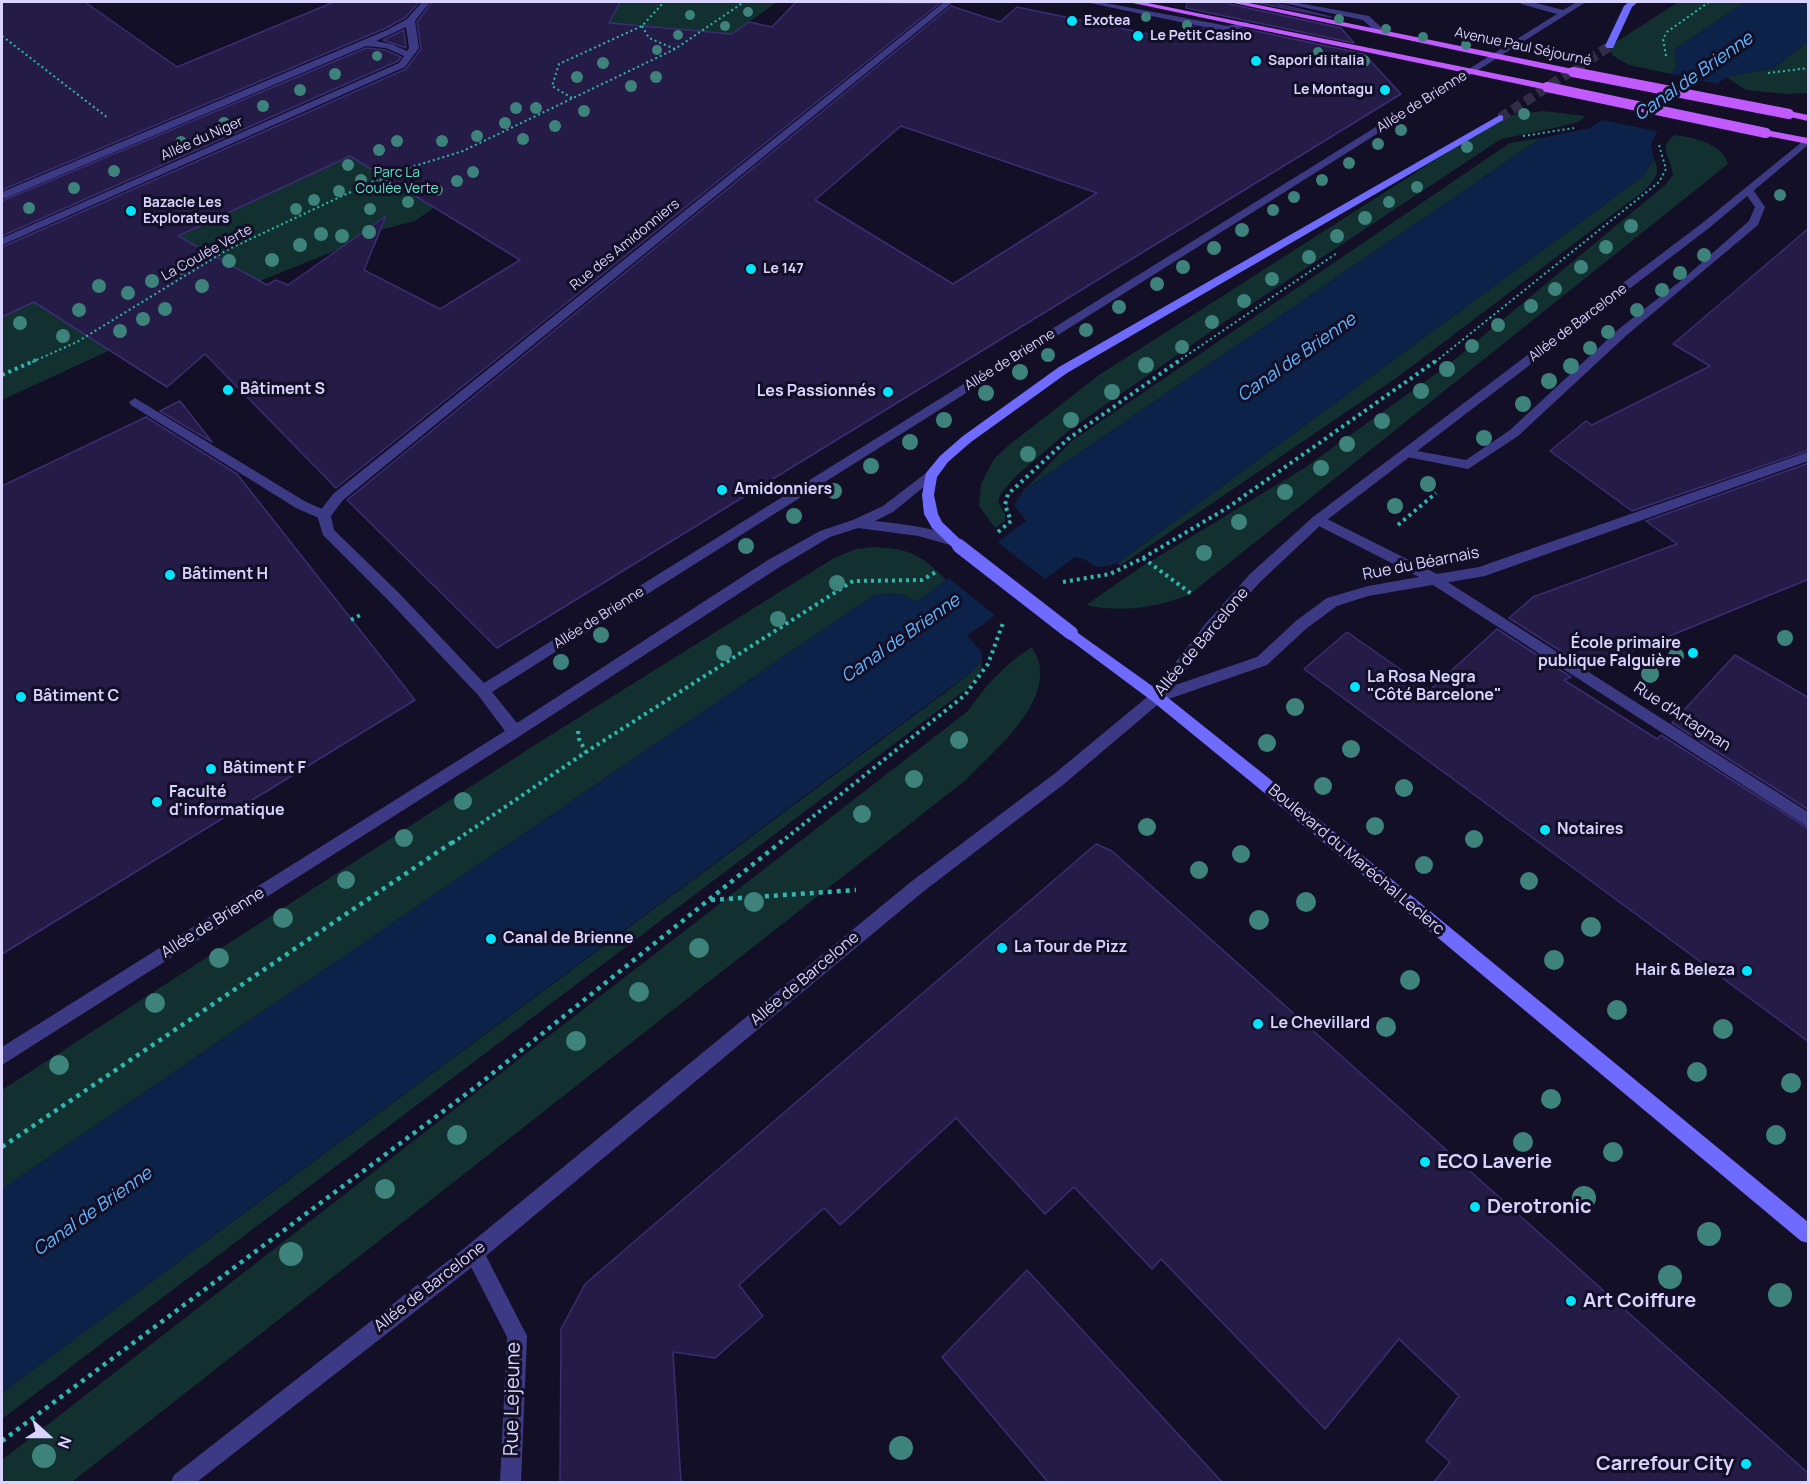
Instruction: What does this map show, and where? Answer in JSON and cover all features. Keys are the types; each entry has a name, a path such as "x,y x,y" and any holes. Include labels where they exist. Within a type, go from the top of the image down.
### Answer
{"main road":[{"path":"1132,2 1808,141"},
{"name":"Avenue Paul Séjourné","path":"1233,2 1809,118"},
{"path":"1611,46 1628,6 1634,2"},
{"name":"Allée de Brienne","path":"931,476 944,459 966,439 1063,370 1500,118"},
{"name":"Boulevard du Maréchal Leclerc","path":"931,476 928,495 931,514 937,525 957,544 1157,697 1809,1234"}],"street":[{"name":"Allée du Niger","path":"2,196 365,42 410,21 426,2"},
{"name":"Rue des Amidonniers","path":"324,515 338,497 949,2"},
{"path":"1089,2 1228,29 1246,25"},
{"path":"1282,2 1366,18 1379,30"},
{"path":"1524,2 1563,13"},
{"name":"Allée de Brienne","path":"483,691 1582,2"},
{"path":"365,42 388,46 410,55 414,48 410,21"},
{"name":"Allée du Niger","path":"2,242 402,65 410,55"},
{"name":"Allée de Barcelone","path":"181,1482 474,1253 918,886 1059,779 1157,697 1211,627 1255,578 1318,520 1705,226 1808,141"},
{"path":"1406,453 1468,465 1514,433 1624,331 1754,223 1760,207 1748,190"},
{"path":"135,402 301,505 324,515 328,532 394,597 483,691 515,732"},
{"name":"Rue du Béarnais","path":"1157,697 1262,661 1302,624 1332,603 1368,591 1480,572 1809,456"},
{"name":"Allée de Brienne","path":"2,1057 515,732 773,564 825,534 858,523 898,503 931,476"},
{"name":"Rue d'Artagnan","path":"1318,520 1435,579 1809,820"},
{"name":"Allée de Brienne","path":"858,523 918,531 957,544"},
{"name":"Rue Lejeune","path":"474,1253 517,1336 511,1482"}],"path":[{"path":"572,99 552,86 559,64 642,26 659,3 664,2"},
{"name":"La Coulée Verte","path":"2,375 77,342 227,250 389,174 463,151 675,49 744,2"},
{"path":"1667,64 1664,39 1667,32 1709,2"},
{"path":"642,26 649,38 675,49"},
{"path":"2,36 135,140"},
{"path":"1760,75 1809,68"},
{"path":"1516,138 1578,127"},
{"path":"1059,583 1110,574 1143,558 1227,508 1423,371 1659,182 1666,170 1659,145 1662,140"},
{"path":"429,161 432,165"},
{"path":"995,534 1011,521 1005,505 1008,494 1068,439 1346,246"},
{"path":"1372,546 1468,465"},
{"path":"1143,558 1194,596"},
{"path":"2,1147 586,752 853,581 922,580 940,569"},
{"path":"2,1441 477,1086 965,696 980,679 1003,623 1013,617"},
{"path":"710,900 918,886"}],"green space":[{"name":"Parc La Coulée Verte","path":"620,2 777,2 681,71 474,180 415,221 380,230 260,281 2,400 2,317 631,25 609,23"},
{"path":"1678,2 1745,2 1674,50 1677,65 1671,74 1629,65 1612,55 1610,46"},
{"path":"1808,42 1808,93 1788,94 1746,90 1726,77 1774,68"},
{"path":"1543,111 1586,116 1578,122 1501,139 1229,319 1072,428 1015,477 1000,495 998,502 1005,514 1005,521 995,528 979,506 981,484 994,459 1099,375 1504,116"},
{"path":"1675,135 1714,146 1725,157 1728,164 1189,595 1138,608 1112,609 1086,605 1141,567 1303,469 1448,365 1665,185 1673,175 1666,154 1667,144"},
{"path":"1541,138 1023,491 1072,441 1510,143"},
{"path":"1654,159 1657,168 1656,176 1645,190 1399,376 1120,566 1118,563 1642,177"},
{"path":"874,547 897,549 914,554 946,580 916,602 901,594 874,595 2,1189 2,1090 538,743 834,558 856,549"},
{"path":"1032,647 1040,669 1039,685 1034,700 1015,729 967,779 72,1482 2,1482 2,1460 968,711 997,676"},
{"path":"982,658 981,671 968,688 2,1419 2,1393 950,689 974,670"}],"water":[{"name":"Canal de Brienne","path":"1745,2 1808,2 1808,42 1774,68 1726,77 1657,132 1651,145 1654,159 1642,177 1118,563 1096,567 1075,557 967,636 981,651 982,658 974,670 2,1393 2,1189 874,595 901,594 916,602 1026,521 1014,505 1023,491 1541,138 1590,128 1671,74 1677,65 1674,50"}],"pier":[{"path":"1666,73 1722,85 1662,132 1597,119"},
{"path":"995,540 1046,580 997,617 946,576"}],"building":[{"path":"2,2 85,2 177,67 334,2 419,2 406,17 386,28 2,190"},
{"path":"432,2 620,2 609,23 732,34 749,22 772,27 796,2 940,3 336,488 205,354 167,387 34,302 2,317 2,247 406,69 421,49 417,22","holes":["350,156 520,260 440,309 364,270 386,216 288,285 276,280 267,285 178,236"]},
{"path":"1187,2 1227,2 1341,28 1354,43 1186,8"},
{"path":"1253,2 1276,2 1331,17"},
{"path":"951,6 1000,22 1017,7 1183,41 1184,25 1228,34 1246,29 1364,54 1401,94 497,648 347,500","holes":["901,126 1097,193 953,284 815,200"]},
{"path":"404,30 406,48 383,40"},
{"path":"366,48 385,50 401,57 398,61 2,236 2,201"},
{"path":"1809,228 1809,450 1632,511 1550,451 1586,421 1592,425 1710,366 1673,344"},
{"path":"180,401 212,442 160,411"},
{"path":"146,417 237,474 415,700 2,954 2,486"},
{"path":"1809,463 1809,579 1589,669 1509,618 1533,597 1677,544 1646,521"},
{"path":"1497,629 1571,677 1564,680 1657,739 1661,735 1809,829 1809,1042 1304,669 1347,632 1430,690"},
{"path":"1735,655 1809,698 1809,810 1672,723"},
{"path":"1096,844 1112,851 1809,1474 1809,1482 1434,1482 1450,1462 1426,1441 1459,1396 1399,1339 1325,1429 1161,1259 1152,1269 1074,1187 1045,1214 956,1118 840,1225 824,1208 739,1285 763,1316 715,1358 673,1352 681,1482 560,1482 561,1329 585,1284"},
{"path":"1027,1270 1222,1482 1048,1482 942,1357"}],"tunnel":[{"path":"1500,118 1610,46"}],"place":[{"name":"Exotea","path":"1072,21"},
{"name":"Le Petit Casino","path":"1138,36"},
{"name":"Sapori di italia","path":"1256,61"},
{"name":"Le Montagu","path":"1385,90"},
{"name":"Bazacle Les Explorateurs","path":"131,211"},
{"name":"Le 147","path":"751,269"},
{"name":"Bâtiment S","path":"228,390"},
{"name":"Les Passionnés","path":"888,392"},
{"name":"Amidonniers","path":"722,490"},
{"name":"Bâtiment H","path":"170,575"},
{"name":"École primaire publique Falguière","path":"1693,653"},
{"name":"La Rosa Negra \"Côté Barcelone\"","path":"1355,687"},
{"name":"Bâtiment C","path":"21,697"},
{"name":"Bâtiment F","path":"211,769"},
{"name":"Faculté d'informatique","path":"157,802"},
{"name":"Notaires","path":"1545,830"},
{"name":"Canal de Brienne","path":"491,939"},
{"name":"La Tour de Pizz","path":"1002,948"},
{"name":"Hair & Beleza","path":"1747,971"},
{"name":"Le Chevillard","path":"1258,1024"},
{"name":"ECO Laverie","path":"1425,1162"},
{"name":"Derotronic","path":"1475,1207"},
{"name":"Art Coiffure","path":"1571,1301"},
{"name":"Carrefour City","path":"1746,1464"}]}
